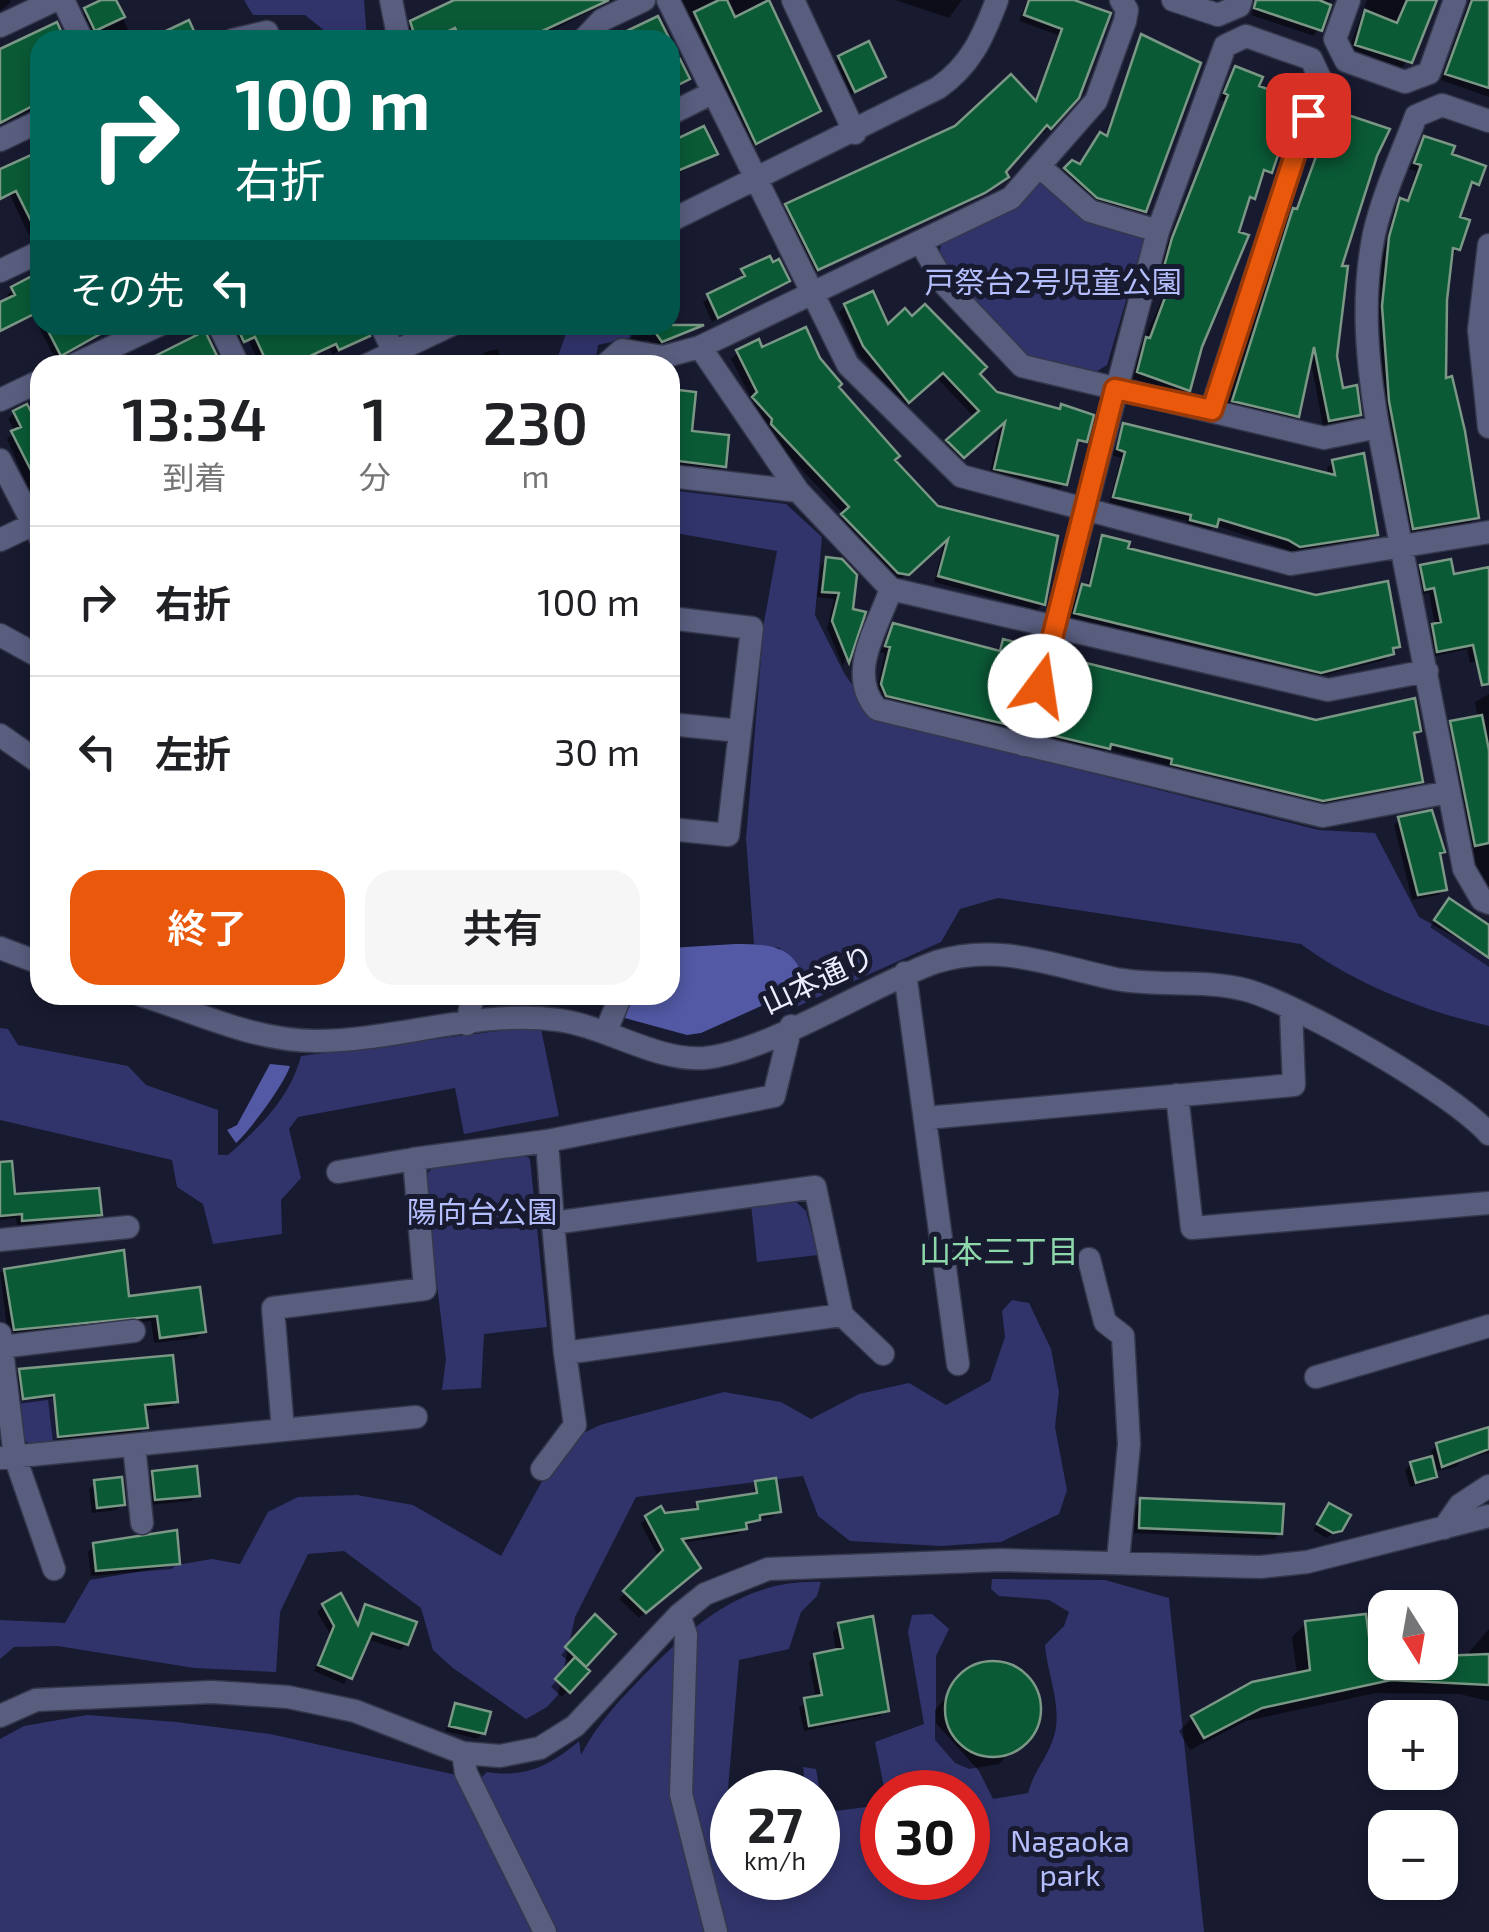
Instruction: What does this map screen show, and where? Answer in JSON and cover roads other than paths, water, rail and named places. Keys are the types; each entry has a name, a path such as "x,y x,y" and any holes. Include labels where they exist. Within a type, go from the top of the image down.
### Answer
{"street":[{"path":"0,26 54,0"},
{"path":"62,0 77,30"},
{"path":"592,30 602,20 644,0"},
{"path":"668,0 848,365 960,476 1291,564 1403,549 1489,532"},
{"path":"680,216 855,133 956,76 978,48 997,0"},
{"path":"666,355 700,347 1011,198 1096,101 1125,21 1127,10 1121,0"},
{"path":"1173,0 1218,15 1234,6 1237,40"},
{"path":"1349,0 1335,39 1346,62 1405,82 1430,73 1455,0"},
{"path":"394,1 398,30"},
{"path":"799,2 855,133"},
{"path":"1024,745 1158,231 1224,46 1246,36 1311,59 1320,78 1212,410"},
{"path":"1316,68 1342,52"},
{"path":"1416,78 1429,110"},
{"path":"680,109 712,93"},
{"path":"1489,121 1442,105 1416,116 1374,232 1366,298 1368,364 1378,427 1464,868 1482,900 1489,903"},
{"path":"0,140 30,125"},
{"path":"1039,166 1090,212 1158,231"},
{"path":"921,244 946,286 1022,366 1324,438 1378,427"},
{"path":"1489,245 1479,330 1489,427"},
{"path":"0,271 30,257"},
{"path":"95,355 138,335"},
{"path":"399,355 434,335"},
{"path":"700,347 798,491 891,589 1328,690 1427,671"},
{"path":"616,355 622,350 655,355"},
{"path":"0,400 30,386"},
{"path":"0,460 30,515"},
{"path":"680,477 798,491"},
{"path":"0,540 30,530"},
{"path":"891,589 860,676 864,693 878,709 1322,816 1449,792"},
{"path":"680,619 752,628 728,835 680,831"},
{"path":"0,635 30,652"},
{"path":"680,725 740,731"},
{"path":"0,734 30,756"},
{"path":"0,948 30,959"},
{"name":"山本通り","path":"176,1005 267,1036 294,1040 345,1040 467,1024 547,1019 702,1058 744,1048 905,973 961,954 1012,954 1118,979 1248,991 1291,1010 1460,1106 1489,1134"},
{"path":"905,973 958,1364"},
{"path":"467,1024 471,1005"},
{"path":"606,1032 617,1005"},
{"path":"926,1118 1294,1085 1291,1010"},
{"path":"338,1172 547,1141 774,1096 792,1026"},
{"path":"1177,1095 1192,1228 1489,1202"},
{"path":"542,1469 574,1425 547,1141"},
{"path":"284,1430 274,1308 425,1290 414,1159"},
{"path":"553,1223 814,1186 842,1315 884,1354"},
{"path":"0,1240 128,1227"},
{"path":"1089,1258 1105,1322 1123,1336 1129,1444 1118,1561"},
{"path":"566,1353 842,1315"},
{"path":"1316,1376 1489,1326"},
{"path":"54,1569 8,1457 0,1342 134,1331"},
{"path":"8,1457 416,1417"},
{"path":"134,1445 142,1524"},
{"path":"1444,1528 1460,1505 1489,1486"},
{"path":"0,1716 36,1700 212,1692 288,1697 355,1711 462,1753 500,1756 540,1748 575,1726 679,1615 720,1587 768,1569 866,1562 1118,1561 1260,1567 1307,1562 1489,1516"},
{"path":"679,1615 686,1635 681,1794 716,1932"},
{"path":"462,1753 466,1773 545,1932"}],"water":[{"path":"735,944 777,948 793,958 803,978 777,999 701,1033 687,1035 621,1017 626,1005 680,1005 680,947"},
{"path":"270,1064 290,1066 266,1107 236,1143 227,1130 237,1125"}],"district":[{"name":"山本三丁目","path":"999,1252"}],"park label":[{"name":"戸祭台2号児童公園","path":"1053,283"},
{"name":"陽向台公園","path":"482,1213"},
{"name":"Nagaoka park","path":"1070,1859"}]}
